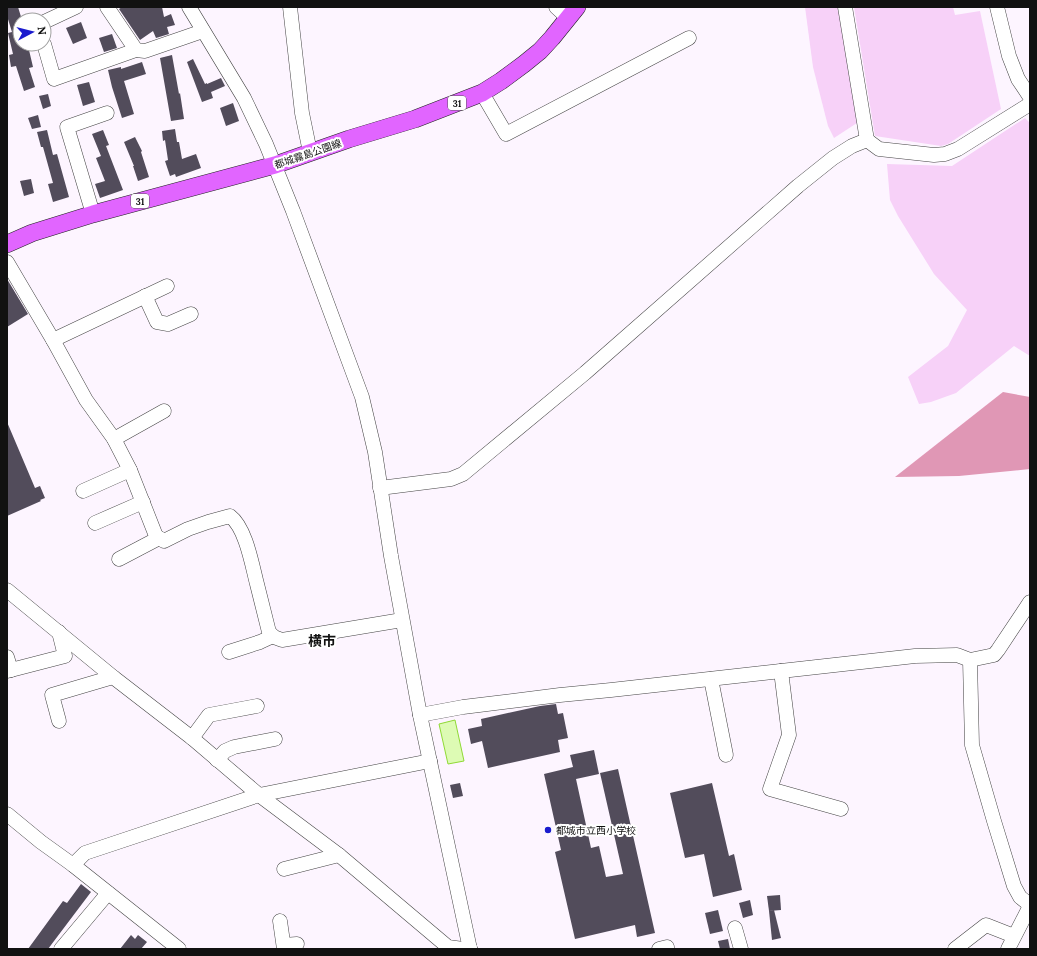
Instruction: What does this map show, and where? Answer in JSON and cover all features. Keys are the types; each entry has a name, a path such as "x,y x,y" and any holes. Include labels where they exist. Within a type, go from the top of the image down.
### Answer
{"main road":[{"name":"都城霧島公園線","path":"7,244 32,233 93,214 275,165 349,139 415,119 482,93 512,73 540,51 552,38 567,11"}],"street":[{"path":"52,18 76,7"},
{"path":"107,7 136,50"},
{"path":"7,590 113,677 192,738 259,795 339,855 448,947 462,949 470,948 420,715 402,620 375,452 362,397 266,144 244,98 189,7"},
{"path":"290,7 302,113 310,152"},
{"path":"845,7 867,140 879,149 934,155 945,154 958,149 1030,104"},
{"path":"997,7 1009,56 1018,79 1030,97"},
{"path":"46,52 54,79 136,50 145,51 203,31"},
{"path":"482,93 506,134 689,38"},
{"path":"93,214 67,127 106,113"},
{"path":"380,488 451,479 464,474 590,368 798,186 833,158 852,146 867,140"},
{"path":"7,262 86,400 114,439 130,470 156,536 164,540 188,529 216,520 230,516 234,519 239,525 248,548 269,632 273,636 282,640 402,620"},
{"path":"53,340 167,286"},
{"path":"145,296 157,322 168,324 191,314"},
{"path":"114,439 164,411"},
{"path":"83,491 130,470"},
{"path":"96,523 142,502"},
{"path":"119,559 159,538"},
{"path":"420,715 463,707 560,695 915,656 957,655 970,660 994,655 1030,602"},
{"path":"8,666 65,656 59,632"},
{"path":"229,652 273,636"},
{"path":"970,660 972,745 1014,886 1020,897 1030,906 1008,949"},
{"path":"782,671 789,735 770,789 841,809"},
{"path":"59,721 52,695 113,677"},
{"path":"711,679 726,755"},
{"path":"192,738 209,715 257,706"},
{"path":"217,760 225,751 234,747 275,739"},
{"path":"73,865 85,853 259,795 430,761"},
{"path":"7,814 179,949"},
{"path":"284,869 339,855"},
{"path":"61,949 108,893"},
{"path":"280,921 288,946"},
{"path":"955,949 986,925 1014,936"},
{"path":"735,928 741,949"},
{"path":"659,949 667,947 667,949"}],"shaded area":[{"path":"805,7 839,7 860,121 834,138 828,126 813,67"},
{"path":"854,7 953,7 955,15 980,11 1001,109 948,144 941,146 875,136"},
{"path":"1025,118 1030,123 1030,356 1014,346 956,393 931,402 919,404 908,377 948,346 967,310 934,274 898,216 890,200 887,164 952,166"},
{"path":"1003,392 1030,397 1030,469 959,476 895,477"},
{"path":"455,720 464,761 448,764 439,724"}],"building":[{"path":"7,7 18,7 20,12 12,12 12,32 7,16"},
{"path":"122,7 162,7 164,17 171,14 175,25 167,27 169,34 156,38 153,31 140,40 119,9"},
{"path":"81,22 87,38 73,44 66,28"},
{"path":"12,32 12,50 8,33"},
{"path":"112,34 117,48 104,52 99,38"},
{"path":"13,52 29,52 33,67 29,68 35,87 24,91 16,66 11,67 9,55 13,54"},
{"path":"172,55 184,119 171,121 160,58"},
{"path":"193,59 205,84 221,78 225,86 211,92 213,98 202,102 187,62"},
{"path":"142,62 146,74 124,81 134,114 122,118 108,70 121,67 121,69"},
{"path":"89,82 95,102 83,106 77,85"},
{"path":"48,94 51,106 43,109 39,96"},
{"path":"233,103 239,121 226,126 220,108"},
{"path":"38,115 41,127 32,129 28,118"},
{"path":"175,129 182,159 196,154 201,168 176,177 175,174 170,176 165,161 168,160 162,131"},
{"path":"47,130 53,155 57,154 69,197 53,202 48,184 53,183 43,147 41,147 37,132"},
{"path":"103,130 109,145 106,146 123,190 100,198 95,184 105,181 96,158 101,156 92,134"},
{"path":"135,137 142,151 141,152 149,177 138,181 134,166 124,142"},
{"path":"31,179 34,193 24,196 20,181"},
{"path":"7,279 28,314 7,327"},
{"path":"7,422 35,488 40,486 45,498 7,516"},
{"path":"556,704 558,714 563,713 568,738 558,740 560,752 488,768 482,741 471,744 468,729 482,726 481,719"},
{"path":"594,750 599,774 576,779 591,848 599,846 606,877 623,874 600,773 618,769 655,933 637,937 635,925 575,939 555,852 561,850 544,774 573,767 570,755"},
{"path":"460,783 463,796 453,798 450,785"},
{"path":"712,783 729,856 734,854 742,890 713,897 704,854 685,858 670,793"},
{"path":"81,884 91,892 48,949 28,949 63,901 67,903"},
{"path":"780,895 781,910 769,911 767,896"},
{"path":"750,900 753,915 743,918 739,903"},
{"path":"718,910 723,931 710,934 705,913"},
{"path":"774,910 781,938 772,940 769,911"},
{"path":"131,935 135,939 138,935 147,942 141,949 120,949"},
{"path":"728,939 730,949 720,949 718,941"}],"place":[{"name":"都城市立西小学校","path":"548,830"}],"district":[{"name":"横市","path":"322,641"}]}
